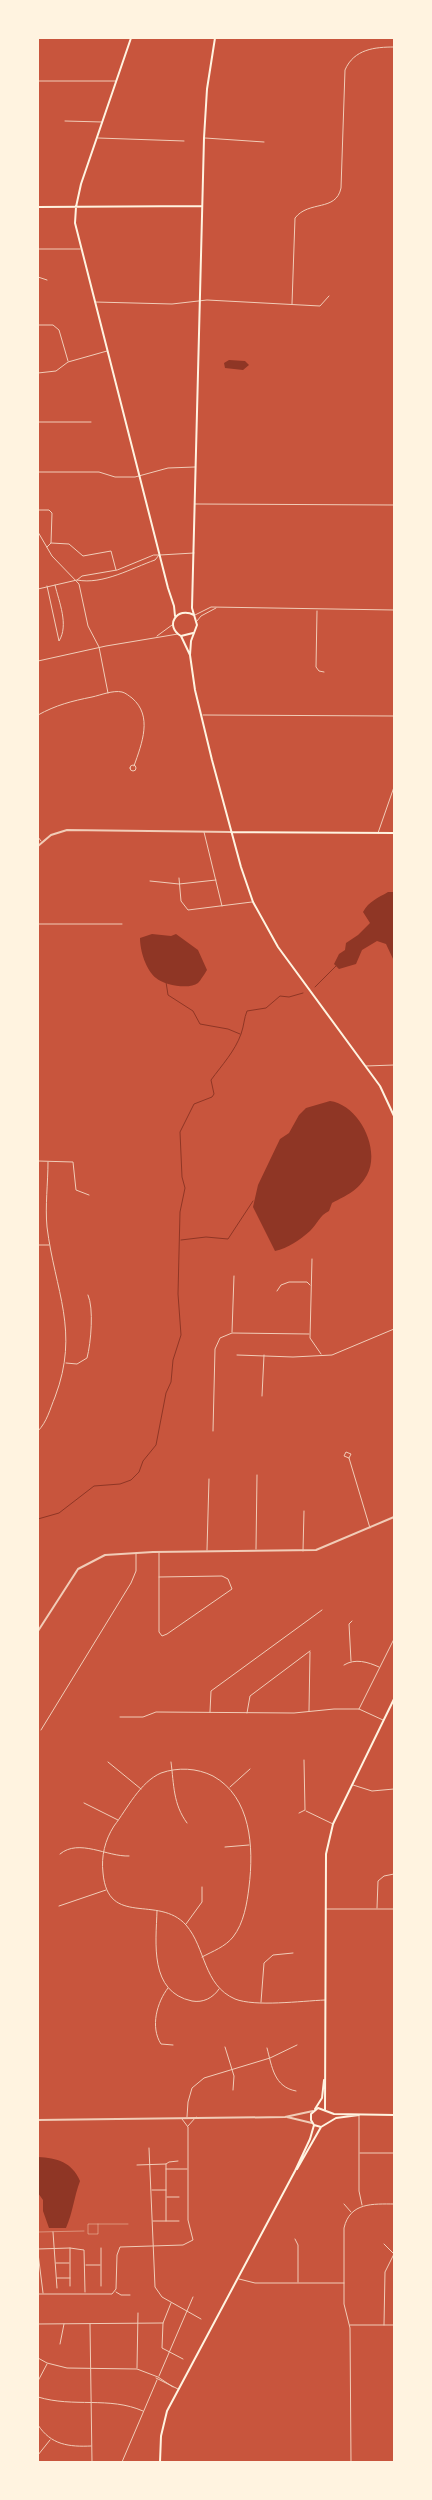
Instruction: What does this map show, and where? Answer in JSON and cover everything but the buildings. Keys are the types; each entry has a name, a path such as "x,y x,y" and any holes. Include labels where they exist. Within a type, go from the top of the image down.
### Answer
{"main road":[{"path":"132,38 81,184 76,207 76,223 159,555 174,606 175,616 172,625 180,635 190,655 202,715 240,867 253,902 278,947 380,1086 394,1116"},
{"path":"190,655 197,622 194,615 194,553 204,138 207,89 215,38"},
{"path":"38,207 202,206"},
{"path":"175,616 184,612 194,615"},
{"path":"180,635 186,636 194,633"},
{"path":"232,832 394,833"},
{"path":"328,2122 325,2075 326,1854 333,1824 394,1699"},
{"path":"160,2462 162,2427 167,2411 295,2171 310,2139 313,2124 310,2117 322,2098 325,2075"},
{"path":"314,2110 334,2114 394,2115"},
{"path":"295,2171 301,2165 321,2127 336,2118 359,2115"},
{"path":"313,2124 321,2127"}],"street":[{"path":"292,304 295,218 306,208 333,203 340,195 345,70 349,62 362,52 375,48 394,48"},
{"path":"38,81 116,81"},
{"path":"65,121 103,122"},
{"path":"97,138 184,141"},
{"path":"204,138 264,142"},
{"path":"38,249 81,249"},
{"path":"38,277 47,280"},
{"path":"95,302 172,304 200,300 320,306 329,296"},
{"path":"38,325 53,326 59,330 68,362"},
{"path":"38,373 56,371 68,362 108,351"},
{"path":"38,422 91,422"},
{"path":"38,472 99,472 115,477 140,476 168,468 196,467"},
{"path":"195,504 394,505"},
{"path":"38,510 51,511 51,543"},
{"path":"38,532 46,547 77,580 88,626 99,647 108,693"},
{"path":"46,547 51,543 69,544 85,556 112,551 116,570"},
{"path":"77,580 82,576 116,570 141,559 159,555 194,553"},
{"path":"38,589 77,580 84,581 117,575 155,560 159,555"},
{"path":"47,586 59,641 64,625 55,585"},
{"path":"194,615 209,607 394,610"},
{"path":"197,622 201,616 216,608"},
{"path":"317,610 316,667 319,671 324,672"},
{"path":"157,636 168,630 172,625"},
{"path":"38,661 157,636 180,635"},
{"path":"38,715 56,705 108,693 126,694 141,706 144,713 143,732 134,766"},
{"path":"202,715 394,716"},
{"path":"378,833 394,787"},
{"path":"38,846 52,835 67,830 232,832"},
{"path":"204,832 222,906"},
{"path":"38,838 42,842"},
{"path":"179,878 181,901 188,910 253,902"},
{"path":"150,881 179,884 216,880"},
{"path":"38,924 122,924"},
{"path":"366,1066 394,1065"},
{"path":"38,1161 73,1162 76,1190 89,1196"},
{"path":"38,1430 46,1418 66,1363 65,1314 47,1226 48,1162"},
{"path":"38,1245 50,1245"},
{"path":"312,1259 310,1334 311,1343 322,1355"},
{"path":"232,1333 234,1276"},
{"path":"277,1291 280,1285 289,1282 307,1282 311,1286"},
{"path":"66,1363 77,1364 87,1358 90,1340 91,1301 88,1295"},
{"path":"236,1355 293,1357 335,1354 394,1329"},
{"path":"213,1431 215,1349 220,1338 232,1333 310,1334"},
{"path":"262,1396 264,1355"},
{"path":"348,1458 370,1528"},
{"path":"256,1551 258,1475"},
{"path":"207,1552 209,1479"},
{"path":"304,1511 304,1551"},
{"path":"38,1631 78,1569 105,1555 159,1552 304,1551 322,1548 394,1517"},
{"path":"159,1552 159,1577 160,1632 162,1636 232,1589 228,1579 222,1576 159,1577"},
{"path":"41,1730 131,1583 136,1571 136,1553"},
{"path":"210,1712 210,1691 322,1610"},
{"path":"350,1661 350,1624 352,1621"},
{"path":"359,1709 394,1639"},
{"path":"247,1713 250,1696 310,1652 310,1712"},
{"path":"344,1665 350,1661 365,1662 380,1667"},
{"path":"390,1708 394,1710"},
{"path":"120,1717 143,1717 156,1712 247,1713 359,1709 384,1721"},
{"path":"304,1760 305,1810"},
{"path":"108,1762 141,1789"},
{"path":"172,1762 174,1796 179,1812 187,1823"},
{"path":"229,1788 250,1768"},
{"path":"202,1957 226,1944 235,1935 242,1922 250,1878 250,1845 245,1814 229,1788 203,1772 186,1769 156,1776 141,1789 118,1820 107,1838 104,1854 102,1868 106,1890 113,1900 121,1906 157,1909 176,1916 185,1925 211,1977 220,1989 240,2000 261,2002 326,2000"},
{"path":"352,1785 372,1792 394,1789"},
{"path":"84,1803 118,1820"},
{"path":"299,1813 305,1810"},
{"path":"305,1810 333,1824"},
{"path":"225,1847 250,1845"},
{"path":"60,1854 74,1848 85,1848 104,1854 129,1856"},
{"path":"377,1908 378,1882 384,1876 394,1874"},
{"path":"185,1925 198,1910 202,1902 202,1887"},
{"path":"59,1906 106,1890"},
{"path":"325,1909 394,1908"},
{"path":"157,1909 156,1964 169,1987 182,1997 198,2001 212,1997 220,1989"},
{"path":"261,2002 264,1963 274,1955 293,1953"},
{"path":"169,1987 158,2007 157,2031 162,2044 166,2046 173,2045"},
{"path":"187,2117 188,2102 197,2084 208,2076 270,2058 297,2045"},
{"path":"225,2047 232,2068 234,2090"},
{"path":"267,2048 278,2081 286,2088 296,2091"},
{"path":"38,2120 285,2117 314,2110"},
{"path":"359,2115 359,2191 362,2206"},
{"path":"178,2117 188,2127"},
{"path":"115,2291 118,2249 122,2246 183,2245 193,2240 188,2220 188,2127 196,2117"},
{"path":"285,2117 313,2124"},
{"path":"149,2148 155,2286 162,2297 201,2318"},
{"path":"359,2153 394,2153"},
{"path":"137,2164 166,2164 178,2161"},
{"path":"166,2164 166,2221"},
{"path":"166,2169 188,2169"},
{"path":"151,2190 166,2190"},
{"path":"166,2197 179,2197"},
{"path":"344,2204 352,2213"},
{"path":"351,2462 350,2325 344,2307 344,2228 352,2213 362,2206 394,2204"},
{"path":"153,2221 179,2221"},
{"path":"53,2232 57,2288"},
{"path":"295,2240 298,2245 298,2283"},
{"path":"384,2244 394,2254 385,2272 384,2325"},
{"path":"70,2248 70,2286"},
{"path":"38,2249 70,2248 84,2250 86,2265 85,2293"},
{"path":"101,2248 101,2286"},
{"path":"38,2253 43,2294"},
{"path":"55,2263 70,2263"},
{"path":"86,2265 101,2265"},
{"path":"56,2278 70,2278"},
{"path":"238,2278 255,2283 344,2283"},
{"path":"38,2294 112,2294 115,2291"},
{"path":"115,2291 130,2295"},
{"path":"158,2377 193,2297"},
{"path":"171,2302 163,2323 162,2348 183,2359"},
{"path":"137,2369 138,2313"},
{"path":"38,2324 163,2323"},
{"path":"60,2344 64,2324"},
{"path":"90,2324 92,2462"},
{"path":"350,2325 394,2325"},
{"path":"38,2358 47,2363 66,2368 137,2369 158,2377 172,2387"},
{"path":"38,2381 47,2363"},
{"path":"155,2377 157,2380 178,2390"},
{"path":"122,2462 157,2380"},
{"path":"38,2397 66,2404 118,2403 144,2411"},
{"path":"38,2425 51,2439 69,2446 92,2446"},
{"path":"38,2455 51,2439"}],"lane":[{"path":"98,2224 98,2234 88,2234 88,2224 98,2224 128,2224"},
{"path":"38,2232 84,2231"}],"shaded area":[{"path":"229,360 245,361 249,365 243,370 225,368 224,363"},
{"path":"388,892 394,892 394,961 386,944 377,941 362,950 356,964 339,969 334,964 339,954 345,950 346,943 358,935 370,923 363,912 365,908"},
{"path":"152,934 171,936 176,934 198,950 207,970 198,983 189,986 177,986 160,981 152,975 144,960 140,938"},
{"path":"330,1101 340,1104 358,1119 369,1141 371,1165 364,1180 356,1189 332,1203 329,1211 323,1215 313,1228 289,1246 275,1251 253,1207 258,1185 280,1139 289,1133 299,1115 306,1108"},
{"path":"38,2157 51,2158 63,2162 73,2169 80,2181 66,2228 49,2228 43,2211 43,2200 38,2193"}],"waterway":[{"path":"315,987 336,966"},
{"path":"166,982 168,995 193,1011 200,1024 228,1029 240,1034"},
{"path":"38,1519 59,1513 94,1486 120,1484 131,1480 139,1472 143,1461 156,1445 166,1393 171,1382 173,1360 181,1335 178,1294 180,1212 185,1188 182,1177 180,1132 194,1104 212,1097 214,1094 211,1080 235,1046 242,1031 247,1011 266,1008 280,996 289,997 303,993"},
{"path":"181,1240 206,1237 228,1239 253,1201"}]}
